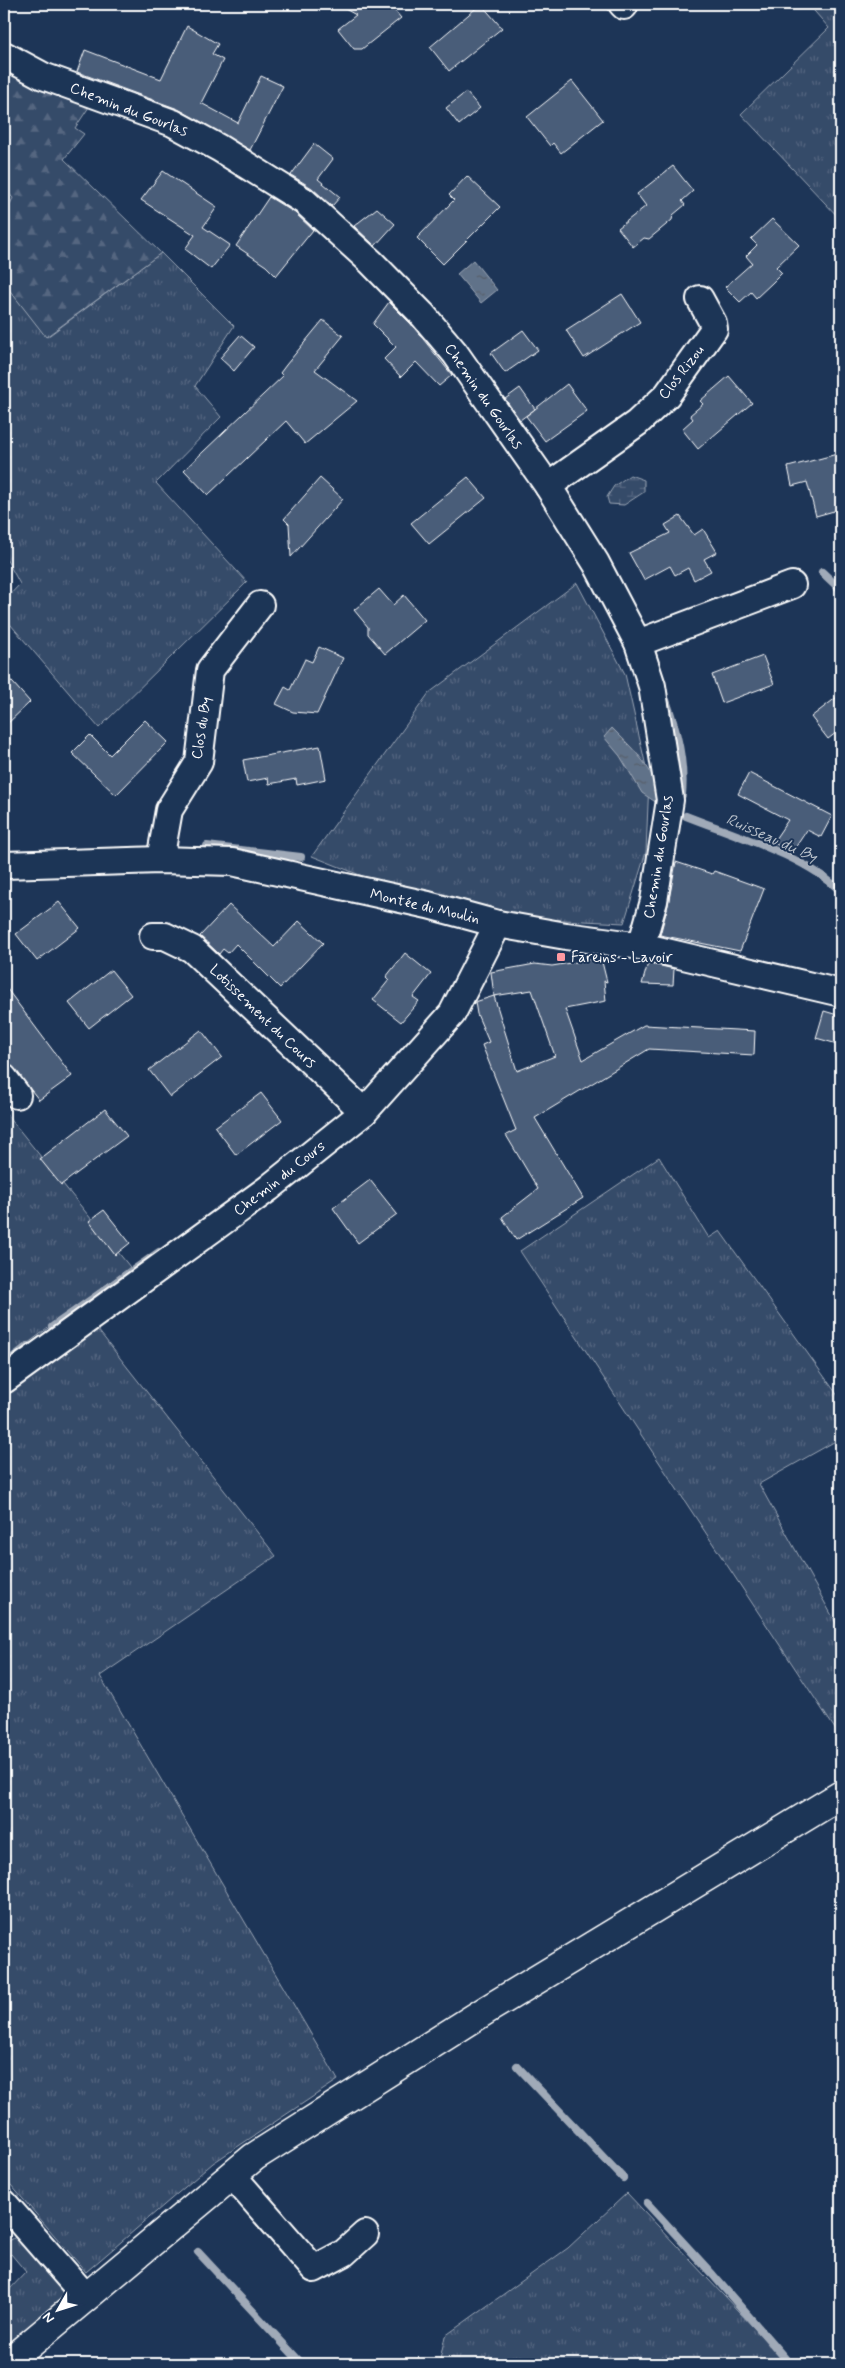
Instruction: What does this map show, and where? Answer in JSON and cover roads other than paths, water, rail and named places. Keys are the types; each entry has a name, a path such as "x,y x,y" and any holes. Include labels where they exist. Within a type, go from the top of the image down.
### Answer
{"main road":[{"path":"6,2364 262,2152 488,2009 841,1795"}],"street":[{"name":"Chemin du Gourlas","path":"4,55 43,76 173,123 218,148 304,201 371,262 422,314 455,353 548,486 596,563 638,643 652,686 670,800 654,901 641,946"},
{"name":"Clos Rizou","path":"548,486 637,424 666,395 714,329 713,323 700,299"},
{"path":"638,643 792,585"},
{"name":"Clos du By","path":"160,860 169,810 199,762 210,670 260,605"},
{"name":"Montée du Moulin","path":"4,865 160,860 232,862 428,905 498,924 566,936 641,946 841,993"},
{"name":"Chemin du Cours","path":"4,1380 269,1188 364,1112 452,1014 498,924"},
{"name":"Lotissement du Cours","path":"153,936 165,936 192,948 364,1112"},
{"path":"232,2175 314,2269 344,2253 365,2234"},
{"path":"4,2203 86,2297"}],"water":[{"path":"473,260 497,290 481,303 457,274"},
{"path":"612,728 648,768 657,786 657,803 642,793 620,756 604,737"}],"waterway":[{"path":"822,572 841,590"},
{"path":"666,700 674,723 679,747 683,783 682,795"},
{"name":"Ruisseau du By","path":"686,816 790,857 827,879 841,892"},
{"path":"207,846 301,857"},
{"path":"52,1327 159,1252"},
{"path":"7,1362 28,1346"},
{"path":"517,2066 623,2178"},
{"path":"647,2203 713,2275 790,2364"},
{"path":"198,2252 302,2364"}],"place":[{"name":"Fareins - Lavoir","path":"561,957"}]}
